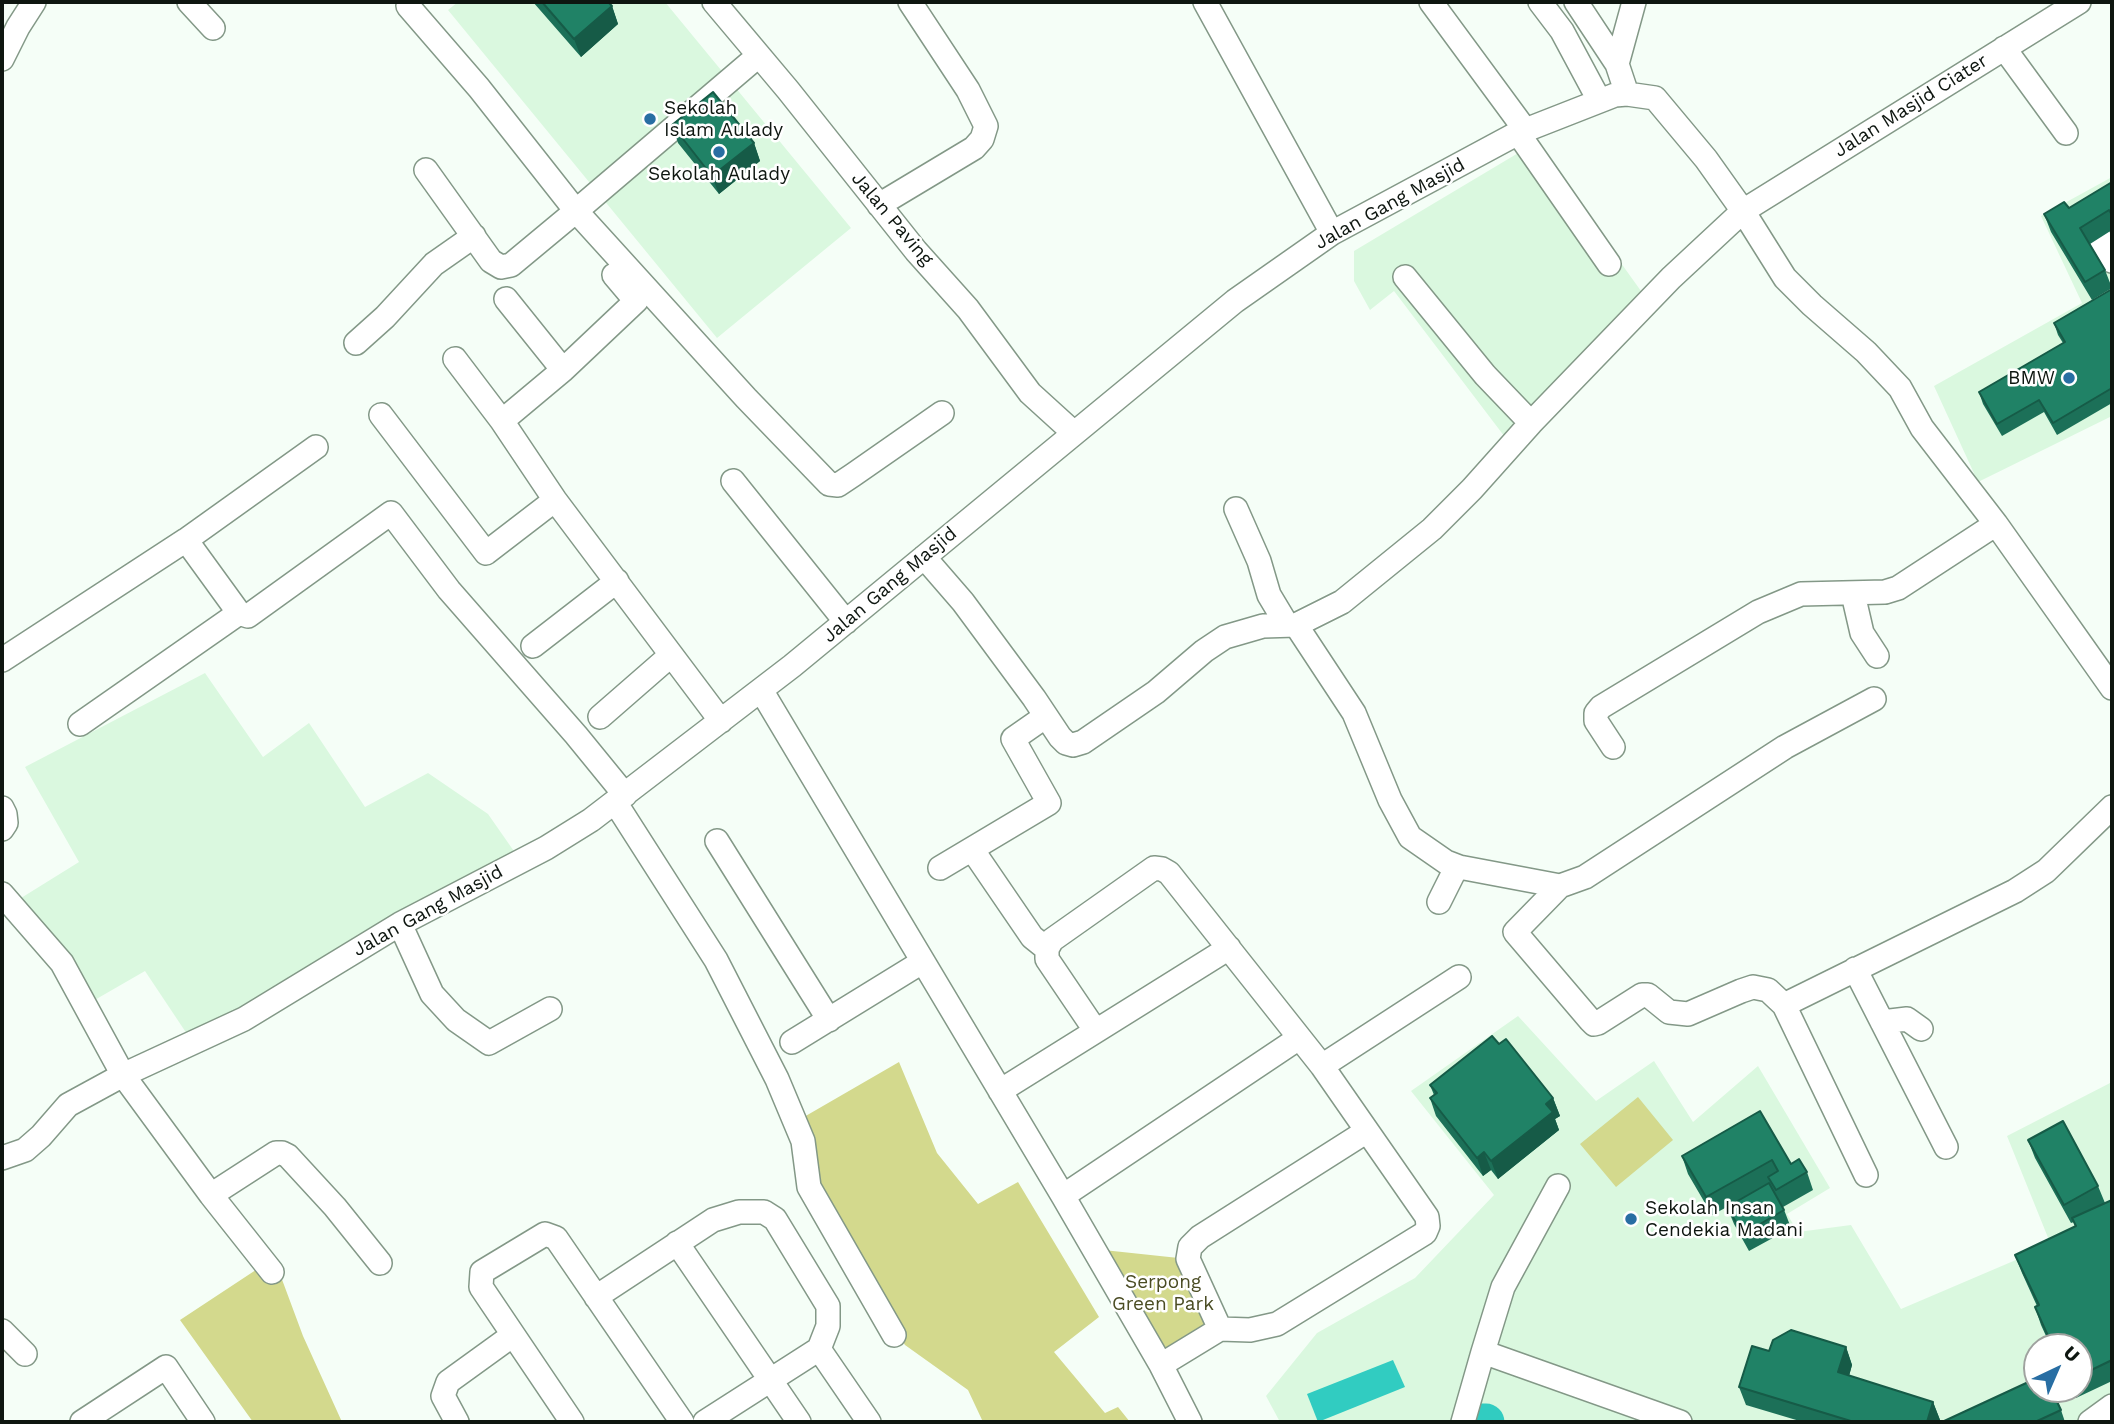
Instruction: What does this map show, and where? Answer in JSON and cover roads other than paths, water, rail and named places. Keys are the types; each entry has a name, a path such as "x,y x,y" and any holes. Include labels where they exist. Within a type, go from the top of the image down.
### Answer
{"street":[{"path":"2,59 34,2"},
{"path":"189,2 213,29"},
{"name":"Jalan Paving","path":"714,2 879,205 968,309 1030,393 1074,433"},
{"path":"879,205 974,148 982,139 986,127 968,90 910,2"},
{"path":"1205,2 1332,233"},
{"path":"1431,2 1522,132 1609,264"},
{"path":"1540,2 1562,31 1599,100"},
{"path":"1576,2 1617,64 1627,94"},
{"path":"1617,64 1634,2"},
{"name":"Jalan Masjid Ciater","path":"1046,716 1066,743 1073,745 1083,742 1156,692 1204,651 1225,637 1263,626 1292,625 1342,602 1432,529 1671,278 1743,211 2079,2"},
{"path":"407,3 479,88 636,301 563,370 502,421"},
{"path":"2004,48 2066,133"},
{"path":"426,170 491,261 506,268 578,223 758,56"},
{"name":"Jalan Gang Masjid","path":"2,1158 25,1150 68,1105 122,1075 244,1020 400,923 545,848 591,820 846,622 1235,301 1332,233 1522,132 1615,94 1655,98 1706,159 1785,278 1812,306 1866,352 1900,388 1922,428 1996,524 2112,688"},
{"path":"2112,205 2089,218 2112,261"},
{"path":"578,223 829,484 838,485 942,413"},
{"path":"356,343 385,317 434,264 474,236"},
{"path":"1405,277 1485,375 1531,423"},
{"path":"506,299 563,370"},
{"path":"455,359 502,421 555,500 721,721"},
{"path":"381,415 486,553 555,500"},
{"path":"2,660 186,540 316,447"},
{"path":"733,481 846,622"},
{"path":"1236,509 1263,572 1269,595 1354,713 1390,800 1410,837 1446,862 1460,867 1560,887"},
{"path":"186,540 239,613 248,616 391,513 449,590 576,735 620,798 716,960 777,1079 803,1141 809,1187 894,1335"},
{"path":"1613,747 1596,720 1596,713 1601,707 1735,625 1784,599 1801,594 1853,594 1885,592 1898,588 1996,524"},
{"path":"924,557 962,602 1046,716 1013,739 1049,803 940,868"},
{"path":"533,646 617,581"},
{"path":"1853,594 1862,633 1877,656"},
{"path":"80,724 239,613"},
{"path":"600,718 670,656"},
{"path":"761,690 1063,1196 1161,1365 1190,1422"},
{"path":"1866,1175 1784,1005 1768,990 1754,987 1688,1014 1679,1015 1669,1012 1648,995 1642,995 1594,1024 1515,932 1560,887 1584,877 1785,747 1874,699"},
{"path":"1784,1005 2015,891 2046,871 2112,807"},
{"path":"2,808 6,823 2,830"},
{"path":"718,841 829,1020"},
{"path":"978,858 1032,937 1047,949"},
{"path":"1439,902 1460,867"},
{"path":"1096,1030 1047,959 1047,949 1052,940 1154,868 1162,869 1169,873 1322,1066 1427,1217 1428,1226 1425,1233 1276,1324 1250,1330 1220,1329 1161,1365"},
{"path":"2,894 62,963 122,1075 272,1272"},
{"path":"400,923 432,994 456,1020 489,1043 550,1009"},
{"path":"1000,1091 1229,948"},
{"path":"792,1042 922,962"},
{"path":"1855,970 1946,1147"},
{"path":"1322,1066 1459,977"},
{"path":"1882,1022 1907,1019 1921,1029"},
{"path":"1063,1196 1299,1038"},
{"path":"1220,1329 1188,1259 1191,1247 1200,1237 1367,1131"},
{"path":"211,1195 276,1153 282,1153 288,1156 335,1207 380,1263"},
{"path":"1463,1422 1503,1287 1558,1186"},
{"path":"596,1297 713,1220 738,1212 764,1212 775,1219 828,1306 828,1326 819,1349 705,1422"},
{"path":"572,1422 481,1287 482,1272 545,1234 556,1238 682,1422"},
{"path":"677,1243 799,1422"},
{"path":"2,1331 25,1354"},
{"path":"457,1422 443,1396 448,1382 513,1335"},
{"path":"819,1349 869,1422"},
{"path":"1483,1352 1680,1422"},
{"path":"86,1421 166,1367 203,1422"},
{"path":"2090,1422 2112,1406"}],"water":[{"path":"1393,1360 1405,1387 1318,1422 1307,1394"}],"waterway":[{"path":"1481,1422 1486,1422"}],"place":[{"name":"Sekolah Islam Aulady","path":"650,119"},
{"name":"Sekolah Aulady","path":"719,152"},
{"name":"BMW","path":"2069,378"},
{"name":"Sekolah Insan Cendekia Madani","path":"1631,1219"}],"park label":[{"name":"Serpong Green Park","path":"1163,1293"}]}
